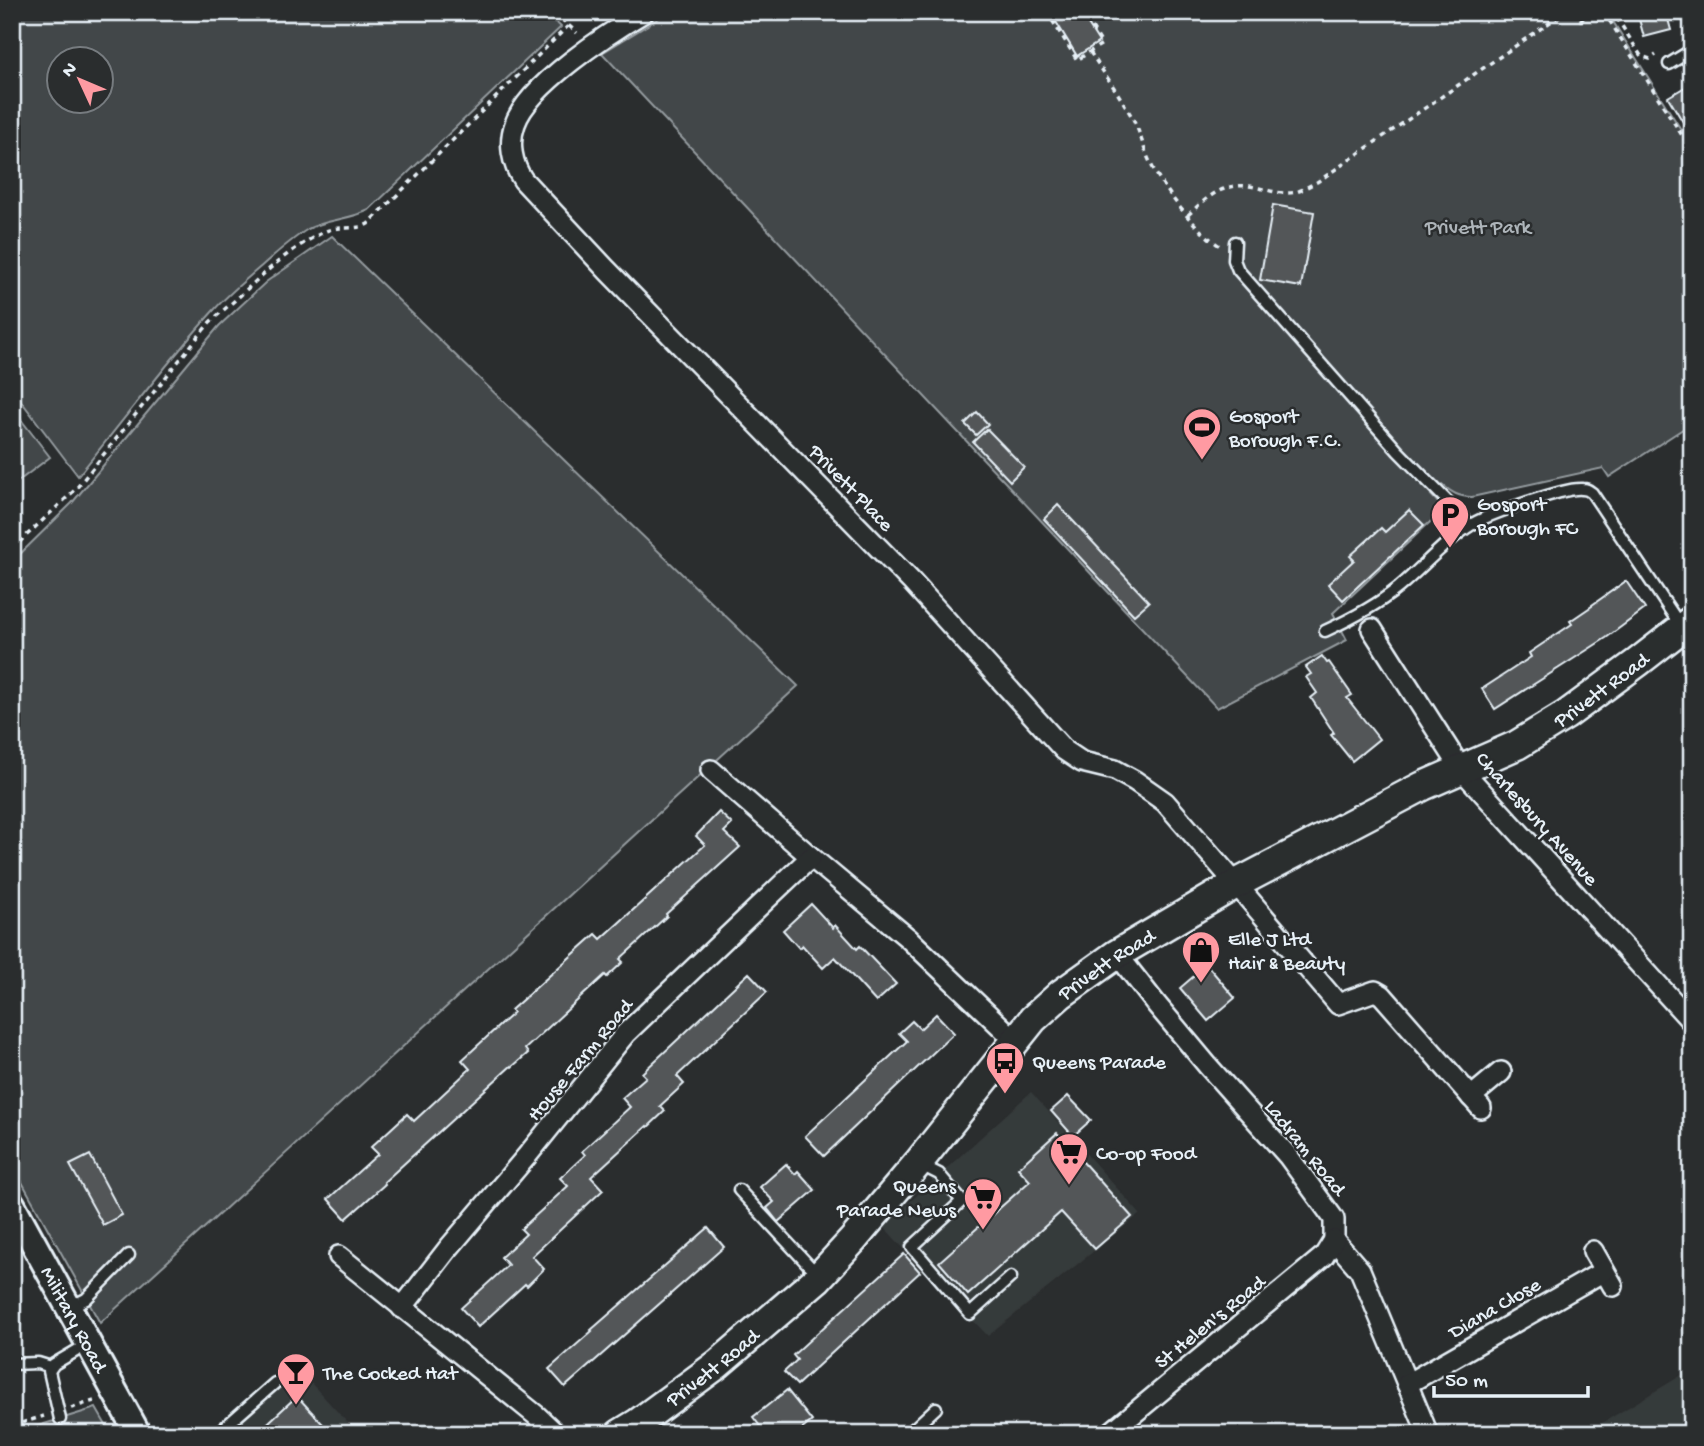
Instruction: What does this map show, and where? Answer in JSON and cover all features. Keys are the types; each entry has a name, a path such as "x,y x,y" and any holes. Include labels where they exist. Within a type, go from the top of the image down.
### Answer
{"main road":[{"name":"Privett Road","path":"620,1434 718,1364 820,1277 918,1163 1033,1019 1061,994 1117,954 1236,884 1423,786 1517,745 1566,715 1686,624"}],"street":[{"name":"Privett Place","path":"644,12 593,45 528,101 516,121 512,152 514,164 531,191 911,581 1064,750 1082,762 1115,770 1159,798 1338,1004 1375,991 1382,995 1476,1102 1501,1072"},
{"name":"Charlesbury Avenue","path":"1369,620 1462,770 1692,1022"},
{"path":"711,770 908,938 1016,1041"},
{"name":"House Farm Road","path":"402,1308 626,1033 811,858"},
{"name":"Ladram Road","path":"1117,954 1208,1066 1288,1156 1334,1219 1334,1240 1360,1270 1428,1434"},
{"name":"Military Road","path":"12,1204 138,1434"},
{"name":"St Helen's Road","path":"1109,1434 1324,1256 1334,1240"},
{"name":"Diana Close","path":"1407,1384 1609,1278 1593,1251"},
{"path":"339,1256 556,1434"}],"lane":[{"path":"1670,64 1692,51"},
{"path":"1235,242 1235,265 1242,275 1398,451 1469,526"},
{"path":"1325,631 1369,620 1398,588 1469,526 1489,516 1571,490 1585,489 1592,493 1686,624"},
{"path":"918,1163 939,1174 962,1201 912,1247 970,1314 1011,1278"},
{"path":"739,1190 820,1277"},
{"path":"69,1308 86,1299 129,1255"},
{"path":"60,1419 49,1375 51,1367 88,1344"},
{"path":"12,1364 38,1363 51,1367"},
{"path":"218,1434 275,1383"},
{"path":"908,1434 936,1408"}],"path":[{"path":"554,12 593,45"},
{"path":"1047,12 1077,60 1102,44 1082,12"},
{"path":"1188,215 1225,188 1249,185 1284,193 1296,192 1317,182 1565,12"},
{"path":"1573,12 1581,20 1594,12"},
{"path":"1604,12 1692,151"},
{"path":"1609,12 1615,15 1642,56 1650,59 1660,53"},
{"path":"12,549 75,490 222,310 297,247 329,230 339,227 358,228 368,224 568,26"},
{"path":"1090,52 1132,118 1160,181 1210,240 1233,254"}],"shaded area":[{"path":"1031,1092 1140,1214 988,1336 883,1226"},
{"path":"298,1369 358,1434 223,1434"},
{"path":"1692,1369 1692,1434 1584,1434"}],"green space":[{"path":"12,12 545,12 561,27 369,210 308,229 230,294 179,351 78,476 12,389"},
{"name":"Privett Park","path":"669,12 1607,12 1692,147 1692,423 1609,477 1603,468 1472,497 1456,494 1443,485 1431,495 1444,509 1333,613 1347,640 1217,708 602,53"},
{"path":"332,236 798,686 100,1323 12,1164 12,562 72,503 219,326 266,282"},
{"path":"12,408 50,457 12,486"},
{"path":"96,1408 111,1434 12,1434"}],"building":[{"path":"1050,12 1080,12 1099,42 1077,56"},
{"path":"1637,12 1666,12 1671,30 1644,37"},
{"path":"1692,83 1692,137 1668,97"},
{"path":"1273,205 1314,212 1301,287 1260,280"},
{"path":"977,412 988,424 976,435 965,424"},
{"path":"987,429 1024,467 1010,481 973,442"},
{"path":"1058,505 1149,602 1134,615 1044,519"},
{"path":"1409,510 1424,525 1343,600 1328,584 1354,560 1350,556 1381,528 1385,532"},
{"path":"1626,581 1645,609 1606,638 1495,709 1482,689 1531,657 1529,653 1572,624 1570,621"},
{"path":"1322,656 1352,695 1347,698 1379,739 1352,761 1331,735 1334,733 1311,698 1317,693 1306,677 1311,674 1306,667"},
{"path":"719,812 732,824 724,832 740,847 620,959 623,962 607,977 605,975 525,1049 528,1053 346,1219 328,1199 378,1154 371,1147 407,1114 414,1121 470,1069 462,1060 513,1013 511,1010 596,934 601,939 705,845 696,836"},
{"path":"811,904 857,949 860,946 896,984 876,1002 835,957 823,968 802,945 799,948 783,930"},
{"path":"1207,965 1235,998 1208,1021 1180,988"},
{"path":"749,973 767,992 677,1076 684,1084 660,1106 665,1111 591,1177 603,1190 532,1256 544,1269 478,1327 461,1308 508,1265 501,1257 526,1234 521,1229 568,1186 560,1178 585,1155 582,1151 630,1107 622,1098 646,1077 642,1073"},
{"path":"936,1014 954,1033 824,1156 805,1136 907,1041 899,1033 912,1021 920,1029"},
{"path":"1068,1096 1091,1120 1073,1136 1051,1111"},
{"path":"1057,1133 1132,1217 1095,1249 1061,1212 968,1295 939,1262 1030,1181 1018,1168"},
{"path":"90,1155 122,1215 103,1225 70,1165"},
{"path":"786,1164 795,1174 798,1171 815,1190 778,1222 767,1208 774,1202 760,1187"},
{"path":"708,1228 724,1247 565,1387 549,1369"},
{"path":"904,1254 920,1272 797,1385 784,1372 797,1360 793,1355"},
{"path":"787,1390 812,1421 796,1434 766,1434 753,1417"},
{"name":"The Cocked Hat","path":"297,1396 332,1434 256,1434"}],"place":[{"name":"Gosport Borough F.C.","path":"1202,461"},
{"name":"Gosport Borough FC","path":"1450,549"},
{"name":"Elle J Ltd Hair & Beauty","path":"1201,984"},
{"name":"Queens Parade","path":"1005,1095"},
{"name":"Co-op Food","path":"1069,1186"},
{"name":"Queens Parade News","path":"983,1231"},
{"name":"The Cocked Hat","path":"296,1406"}]}
